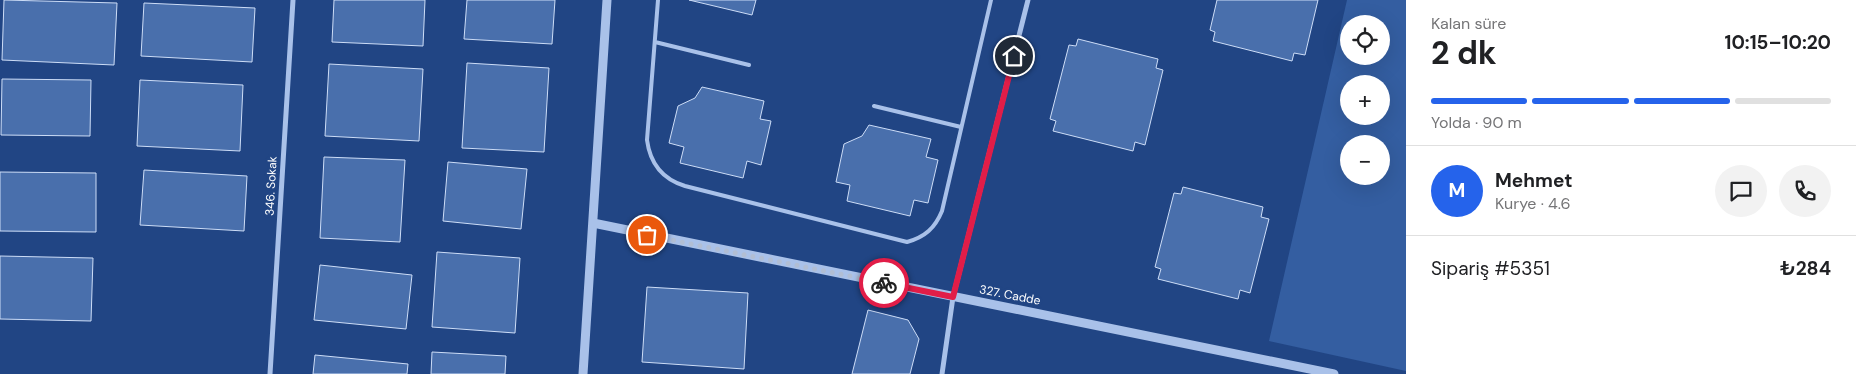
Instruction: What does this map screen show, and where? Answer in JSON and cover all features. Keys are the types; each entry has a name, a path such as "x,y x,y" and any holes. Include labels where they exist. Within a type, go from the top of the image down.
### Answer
{"street":[{"name":"346. Sokak","path":"270,374 293,0"},
{"path":"583,374 607,0"},
{"path":"942,374 953,297 1028,0"},
{"name":"327. Cadde","path":"593,223 1334,374"}],"lane":[{"path":"658,0 647,140 648,151 659,171 675,183 685,186 907,242 925,234 932,228 942,211 991,0"},
{"path":"654,42 750,65"},
{"path":"874,106 961,128"}],"shaded area":[{"path":"1347,0 1406,0 1406,371 1269,341 1340,31 1340,65 1390,65 1390,15 1344,15"}],"building":[{"path":"4,0 117,3 114,65 2,60"},
{"path":"334,0 425,0 423,46 332,42"},
{"path":"467,0 555,0 552,44 464,39"},
{"path":"689,0 756,0 752,15"},
{"path":"1217,0 1318,0 1305,55 1294,53 1292,61 1213,41 1215,32 1210,30"},
{"path":"144,3 255,8 252,62 141,56"},
{"path":"1078,39 1158,59 1156,68 1163,70 1145,145 1135,142 1133,151 1053,131 1056,121 1050,119 1069,45 1076,46"},
{"path":"467,63 549,68 544,152 462,148"},
{"path":"329,64 423,69 419,141 325,136"},
{"path":"2,79 91,80 90,136 1,135"},
{"path":"140,80 243,85 240,151 137,146"},
{"path":"702,87 764,101 760,119 771,121 761,165 747,161 743,178 680,163 684,147 669,143 678,106 695,98"},
{"path":"869,125 931,139 926,157 938,160 928,203 914,200 910,216 847,201 850,185 836,182 844,144 862,136"},
{"path":"324,157 405,160 400,242 320,238"},
{"path":"448,162 527,169 521,229 443,221"},
{"path":"144,170 247,176 244,231 140,225"},
{"path":"0,172 96,173 96,232 0,231"},
{"path":"1183,187 1263,207 1261,217 1269,219 1250,293 1240,290 1238,299 1158,279 1161,269 1155,267 1174,193 1181,194"},
{"path":"437,252 520,258 515,333 432,327"},
{"path":"0,256 93,258 91,321 0,319"},
{"path":"320,265 412,275 406,329 314,320"},
{"path":"647,287 748,293 744,369 642,362"},
{"path":"868,310 908,320 919,339 910,374 852,374"},
{"path":"432,352 506,356 505,374 431,374"},
{"path":"315,355 408,364 407,374 313,374"}],"way so far":[{"path":"647,235 884,283"}],"route":[{"path":"884,283 953,297 1014,56"}]}
